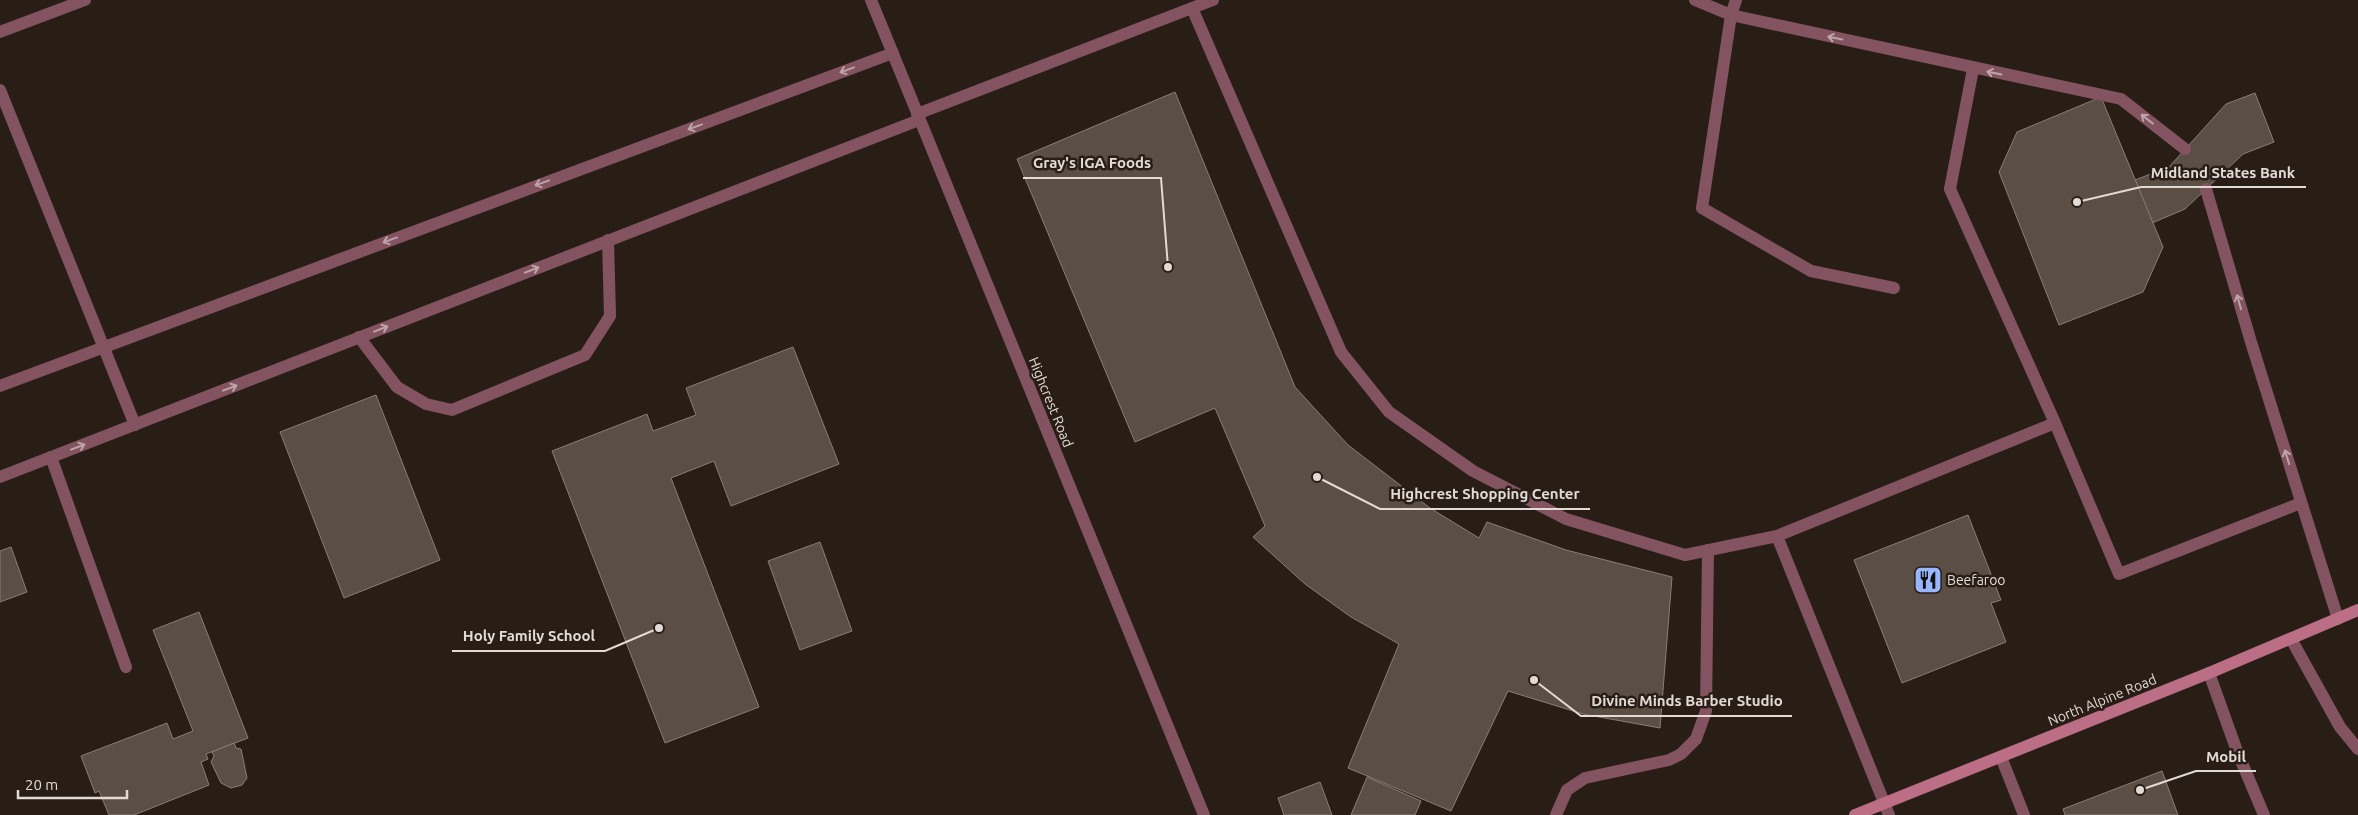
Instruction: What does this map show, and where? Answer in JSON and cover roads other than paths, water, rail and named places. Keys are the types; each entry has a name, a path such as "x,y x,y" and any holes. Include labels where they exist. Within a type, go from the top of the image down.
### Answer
{"main road":[{"name":"North Alpine Road","path":"1855,815 1887,809 2001,757 2209,673 2358,610"}],"street":[{"path":"0,32 85,0"},
{"name":"Highcrest Road","path":"871,0 1204,815"},
{"path":"0,477 608,240 1213,0"},
{"path":"1695,0 1731,15 2121,99 2185,149"},
{"path":"1736,0 1731,15 1702,208 1811,271 1894,288"},
{"path":"1192,8 1341,352 1389,412 1472,472 1566,519 1685,555 1777,536 2055,423"},
{"path":"0,386 892,53"},
{"path":"1973,68 1950,189 2055,423 2119,574 2302,503"},
{"path":"0,90 136,425"},
{"path":"2206,189 2338,619"},
{"path":"359,337 397,387 426,404 452,410 585,355 610,316 608,240"},
{"path":"51,457 126,667"},
{"path":"1777,536 1887,809"},
{"path":"1556,815 1567,790 1585,778 1668,760 1681,754 1696,739 1706,711 1708,550"},
{"path":"2291,638 2340,727 2358,749"},
{"path":"2209,673 2236,751 2264,815"},
{"path":"2001,757 2024,815"}],"place":[{"name":"Midland States Bank","path":"2077,202"},
{"name":"Gray's IGA Foods","path":"1168,267"},
{"name":"Highcrest Shopping Center","path":"1317,477"},
{"name":"Beefaroo","path":"1928,580"},
{"name":"Holy Family School","path":"659,628"},
{"name":"Divine Minds Barber Studio","path":"1534,680"},
{"name":"Mobil","path":"2140,790"}]}
